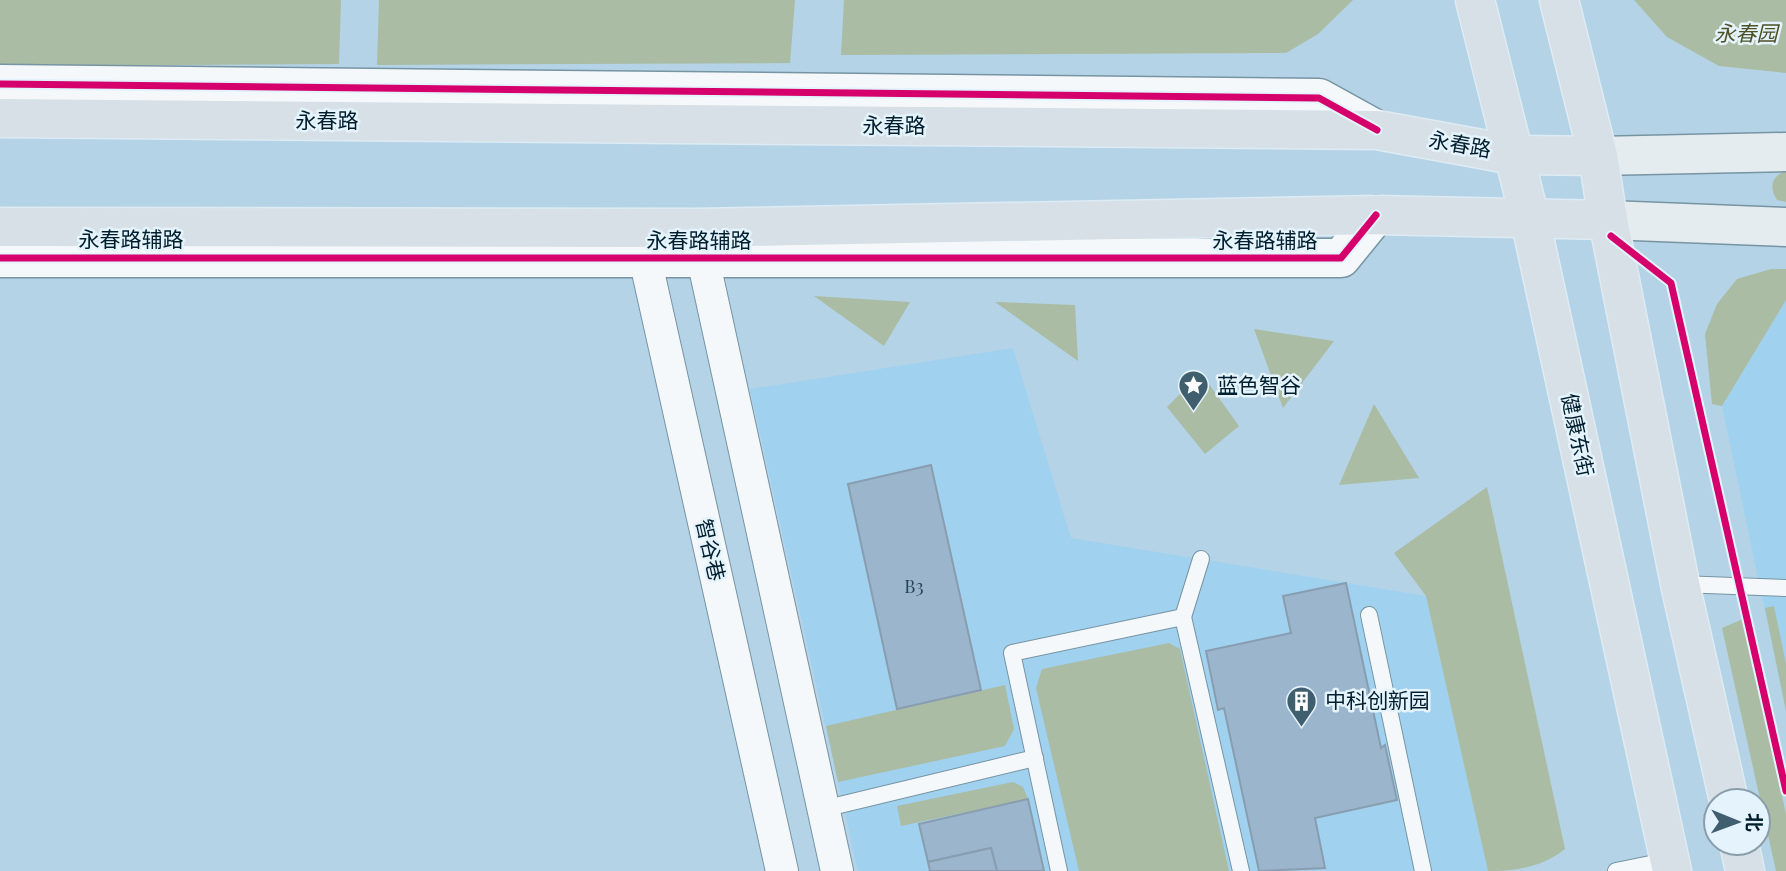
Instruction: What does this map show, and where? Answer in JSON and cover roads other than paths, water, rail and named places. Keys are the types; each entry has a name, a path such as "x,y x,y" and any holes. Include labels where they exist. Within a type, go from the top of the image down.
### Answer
{"main road":[{"name":"健康东街","path":"1475,0 1530,219 1671,866"},
{"path":"1559,0 1598,156 1608,220 1680,584 1726,787"},
{"name":"永春路","path":"0,118 1377,130 1514,155 1786,152"},
{"path":"0,227 699,243 1376,215 1786,227"}],"street":[{"path":"0,84 1319,98 1377,130"},
{"name":"永春路辅路","path":"0,258 641,243"},
{"name":"智谷巷","path":"641,243 782,871"},
{"path":"699,243 837,871"}],"lane":[{"path":"1201,559 1183,617 1241,871"},
{"path":"1680,584 1786,588"},
{"path":"1368,615 1423,871"},
{"path":"1059,871 1012,653 1183,617"},
{"path":"823,809 1035,758"},
{"path":"1616,871 1671,866"}],"place":[{"name":"蓝色智谷","path":"1194,413"},
{"name":"中科创新园","path":"1302,728"}],"park label":[{"name":"永春园","path":"1746,34"}]}
